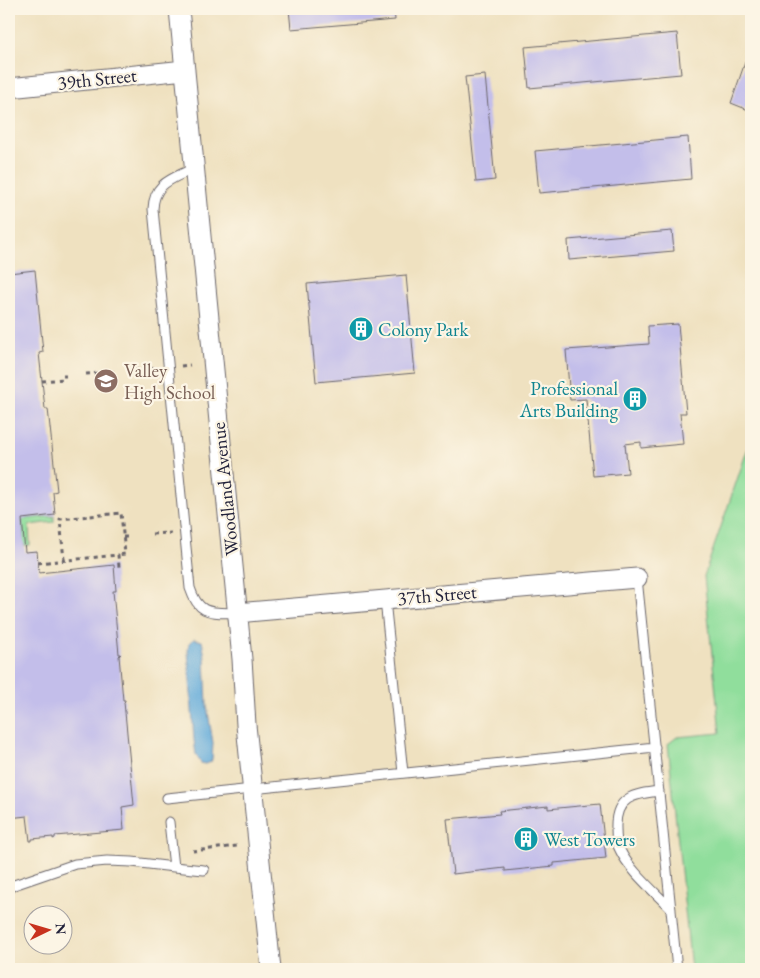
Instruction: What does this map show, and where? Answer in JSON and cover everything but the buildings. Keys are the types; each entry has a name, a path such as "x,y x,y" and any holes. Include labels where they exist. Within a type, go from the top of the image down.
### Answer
{"street":[{"name":"Woodland Avenue","path":"179,9 252,788 271,969"},
{"name":"39th Street","path":"9,88 185,70"},
{"name":"37th Street","path":"237,613 637,578"}],"lane":[{"path":"194,168 158,189 153,198 153,209 190,588 194,600 200,607 207,610 237,613"},
{"path":"637,578 677,969"},
{"path":"385,600 403,773"},
{"path":"167,798 655,747"},
{"path":"659,790 631,796 623,801 615,820 616,836 619,849 625,859 671,909"},
{"path":"169,822 174,867"},
{"path":"9,888 75,864 107,861 204,870"}],"path":[{"path":"177,366 190,365"},
{"path":"135,370 158,368"},
{"path":"86,374 115,372"},
{"path":"42,381 64,377"},
{"path":"76,512 76,517"},
{"path":"38,563 125,554 121,513 60,519 64,560"},
{"path":"152,534 171,532"},
{"path":"123,537 130,537"},
{"path":"118,555 119,566"},
{"path":"193,851 237,846"},
{"path":"9,862 9,867"}],"green space":[{"path":"751,439 751,969 691,969 668,744 677,737 720,733 704,576"},
{"path":"54,516 54,522 29,525 30,545 24,546 22,519"}],"water":[{"path":"194,639 202,641 205,657 207,706 213,743 211,762 206,764 201,763 196,755 194,740 188,651 189,643"}],"place":[{"name":"Colony Park","path":"361,329"},
{"name":"Valley High School","path":"106,381"},
{"name":"Professional Arts Building","path":"635,399"},
{"name":"West Towers","path":"526,839"}]}
